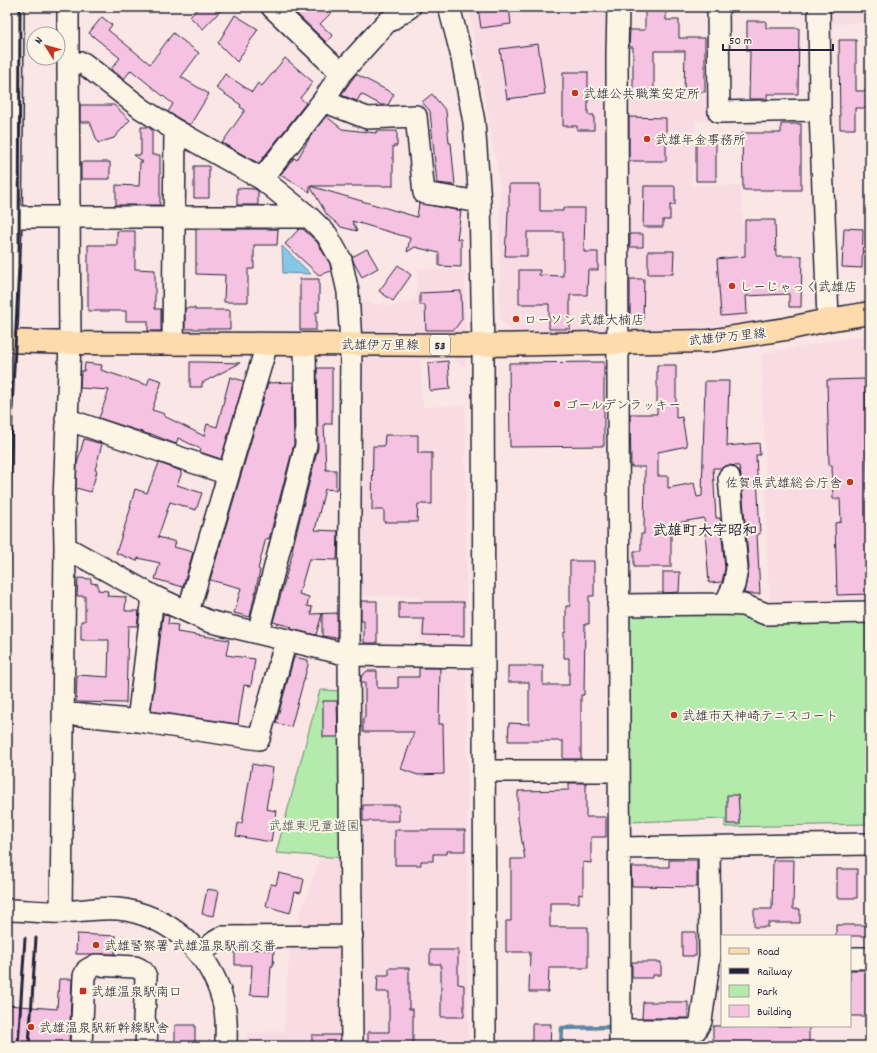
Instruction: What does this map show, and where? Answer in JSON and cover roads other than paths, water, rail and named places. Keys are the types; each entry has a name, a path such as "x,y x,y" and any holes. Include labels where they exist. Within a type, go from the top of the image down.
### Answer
{"main road":[{"name":"武雄伊万里線","path":"7,341 173,344 483,345 708,341 786,329 870,313"}],"street":[{"path":"7,324 13,7"},
{"path":"61,912 65,547 64,500 70,343 68,7"},
{"path":"272,7 341,73"},
{"path":"262,179 323,101 341,73 386,23 410,7"},
{"path":"448,7 461,53 474,122 480,202 483,345 485,1046"},
{"path":"618,7 618,605 620,848 624,1038 696,1030 701,1021 710,956 713,847"},
{"path":"718,7 719,112 820,110"},
{"path":"819,7 820,110 828,320"},
{"path":"68,63 82,63 142,109 175,130 262,179 309,217 327,235 341,260 348,292 351,344 349,655 352,1046"},
{"path":"323,101 367,118 416,116 424,193 480,202"},
{"path":"173,344 175,130"},
{"path":"9,217 309,217"},
{"path":"188,612 267,344"},
{"path":"258,633 306,445 305,344"},
{"path":"66,419 228,474"},
{"path":"725,604 734,586 737,569 729,477"},
{"path":"65,547 153,596 208,621 349,655 484,657"},
{"path":"138,722 153,596"},
{"path":"618,605 743,605 766,614 870,612"},
{"path":"63,713 259,739 286,640"},
{"path":"484,771 619,771"},
{"path":"721,957 713,847 709,835 870,833"},
{"path":"620,848 870,844"},
{"path":"7,910 61,912 93,909 125,910 164,924 177,933 200,954 215,978 222,999 226,1025 226,1046"},
{"path":"200,954 223,937 352,936"},
{"path":"851,958 870,958"},
{"path":"80,1046 84,976 87,970 96,965 135,967 140,968 144,972 146,977 144,1020 147,1027 146,1046"}],"water":[{"path":"282,246 311,274 283,273"}],"waterway":[{"path":"561,1046 562,1028 609,1027"}],"railway":[{"path":"7,600 12,408 19,266 20,7"},
{"path":"18,1046 25,938"},
{"path":"29,1046 36,938"}],"place":[{"name":"武雄公共職業安定所","path":"575,93"},
{"name":"武雄年金事務所","path":"647,139"},
{"name":"しーじゃっく武雄店","path":"732,286"},
{"name":"ローソン 武雄大楠店","path":"516,319"},
{"name":"ゴールデンラッキー","path":"557,404"},
{"name":"佐賀県武雄総合庁舎","path":"850,482"},
{"name":"武雄市天神崎テニスコート","path":"674,715"},
{"name":"武雄警察署 武雄温泉駅前交番","path":"96,945"},
{"name":"武雄温泉駅南口","path":"83,991"},
{"name":"武雄温泉駅新幹線駅舎","path":"31,1027"}],"district":[{"name":"武雄町大字昭和","path":"705,530"}],"park label":[{"name":"武雄東児童遊園","path":"314,825"}]}
